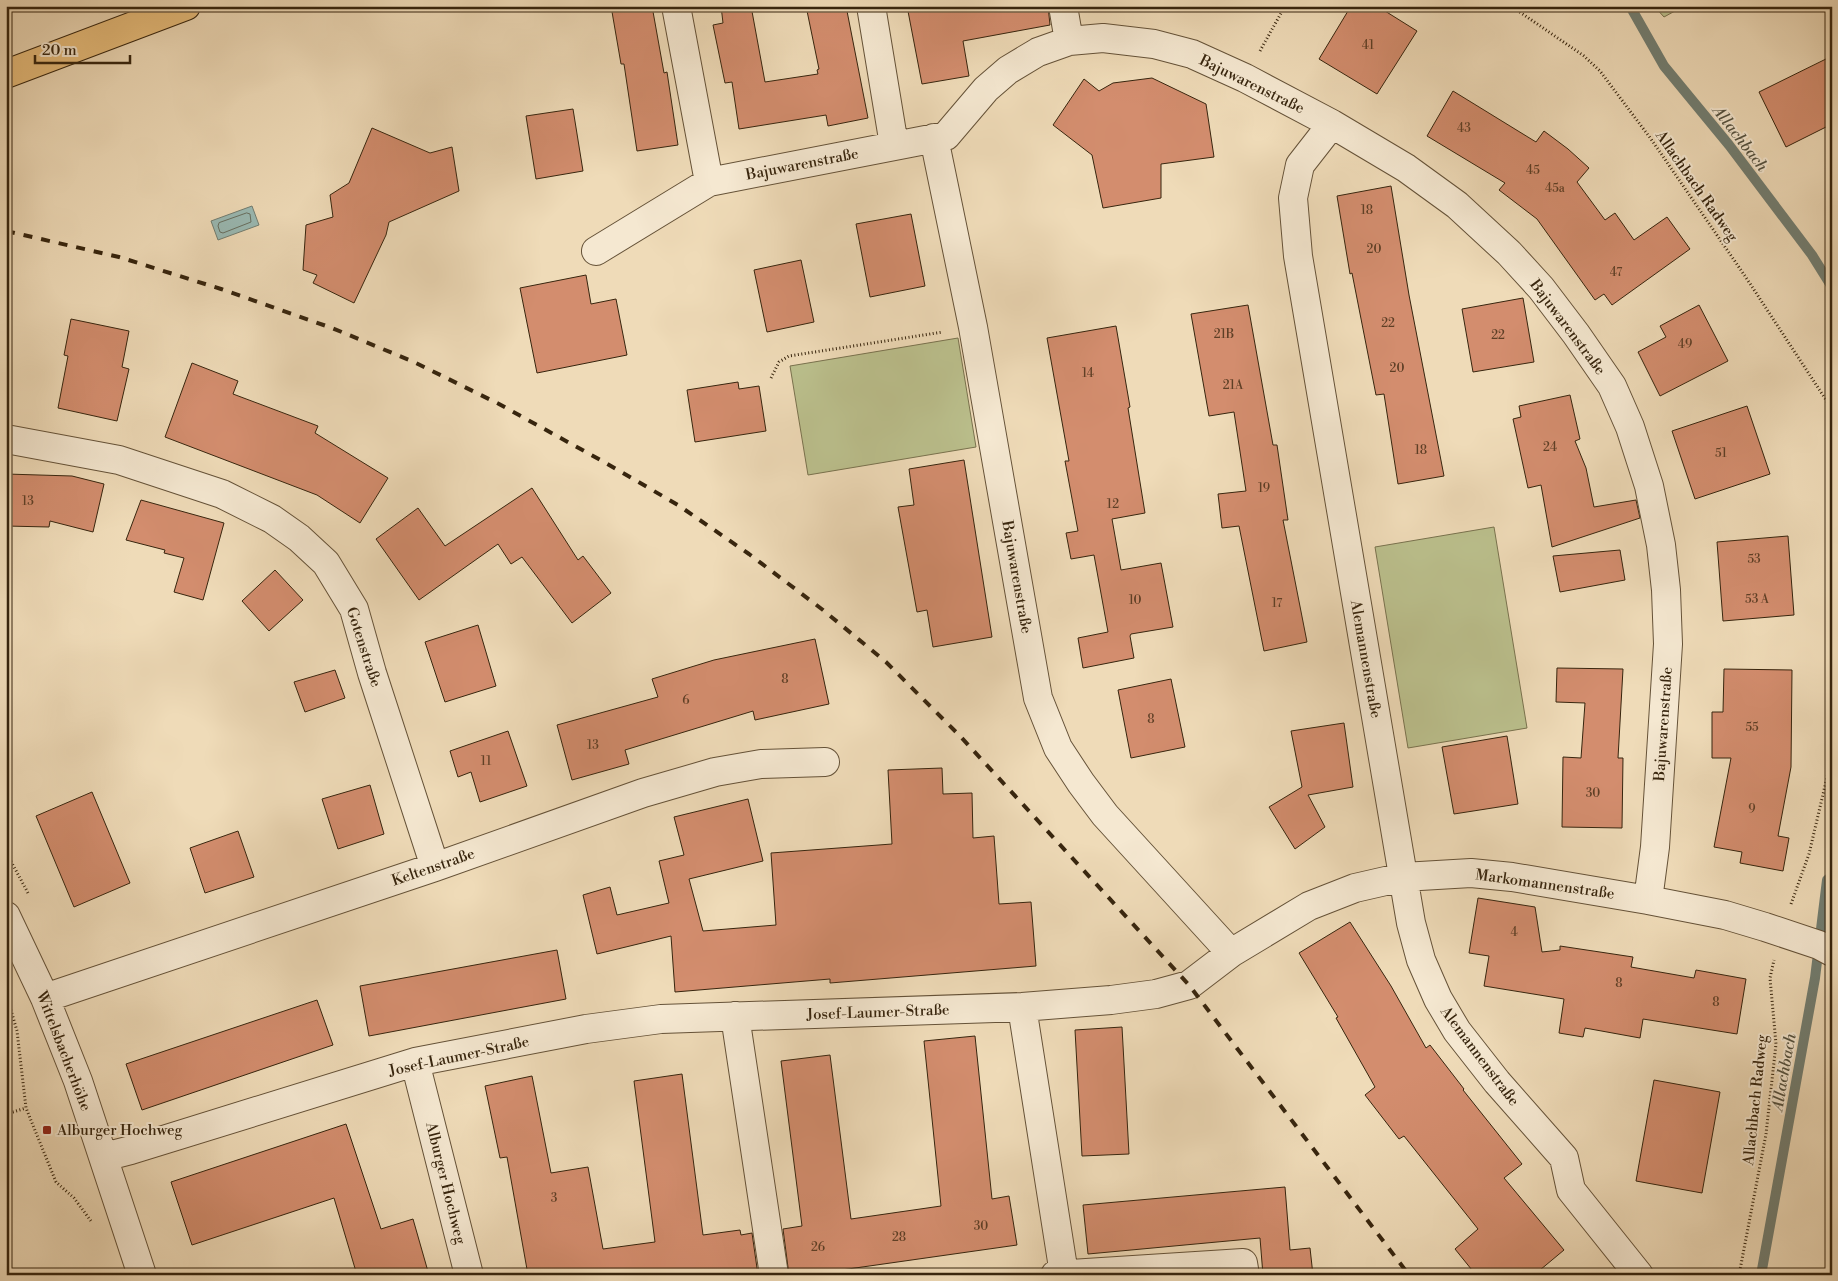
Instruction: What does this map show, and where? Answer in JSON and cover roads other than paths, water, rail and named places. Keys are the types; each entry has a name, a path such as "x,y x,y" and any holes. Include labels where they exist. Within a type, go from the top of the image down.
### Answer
{"main road":[{"path":"6,74 186,6"}],"street":[{"path":"676,6 709,182"},
{"path":"871,6 894,145"},
{"path":"1063,6 1069,41"},
{"name":"Bajuwarenstraße","path":"596,251 709,182 946,136 986,89 1008,70 1038,52 1069,41 1103,38 1154,44 1192,54 1245,78 1332,124 1406,168 1457,205 1509,253 1541,288 1612,386 1630,427 1651,494 1661,545 1668,644 1655,848 1648,900"},
{"name":"Alemannenstraße","path":"1332,124 1300,165 1293,198 1298,256 1411,923 1421,960 1438,999 1457,1031 1497,1082 1564,1158 1571,1190 1639,1275"},
{"name":"Bajuwarenstraße","path":"934,138 973,327 1038,698 1058,748 1105,815 1231,953"},
{"name":"Gotenstraße","path":"6,439 118,460 222,494 272,519 299,538 326,563 354,609 372,673 435,867"},
{"name":"Keltenstraße","path":"45,998 435,867 643,793 715,772 761,764 825,762"},
{"name":"Markomannenstraße","path":"1189,984 1231,953 1309,906 1355,888 1403,877 1471,873 1512,877 1725,915 1819,945 1832,952"},
{"name":"Wittelsbacherhöhe","path":"6,916 45,998 78,1081 142,1275"},
{"name":"Josef-Laumer-Straße","path":"104,1157 415,1062 586,1029 661,1019 1022,1007 1111,1000 1156,994 1189,984"},
{"path":"1022,1007 1060,1274 1243,1263 1245,1275"},
{"path":"735,1016 774,1275"},
{"name":"Alburger Hochweg","path":"415,1062 469,1275"}],"water":[{"path":"252,206 259,225 218,240 211,221"}],"waterway":[{"name":"Allachbach","path":"1630,6 1664,66 1729,145 1812,255 1832,287"},
{"name":"Allachbach","path":"1761,1275 1815,978 1827,880 1832,876"}],"railway":[{"path":"6,231 119,257 221,289 332,328 414,362 499,404 604,462 678,505 749,554 823,610 886,662 960,736 1189,985 1409,1275"}],"place":[{"name":"Alburger Hochweg","path":"47,1130"}]}
